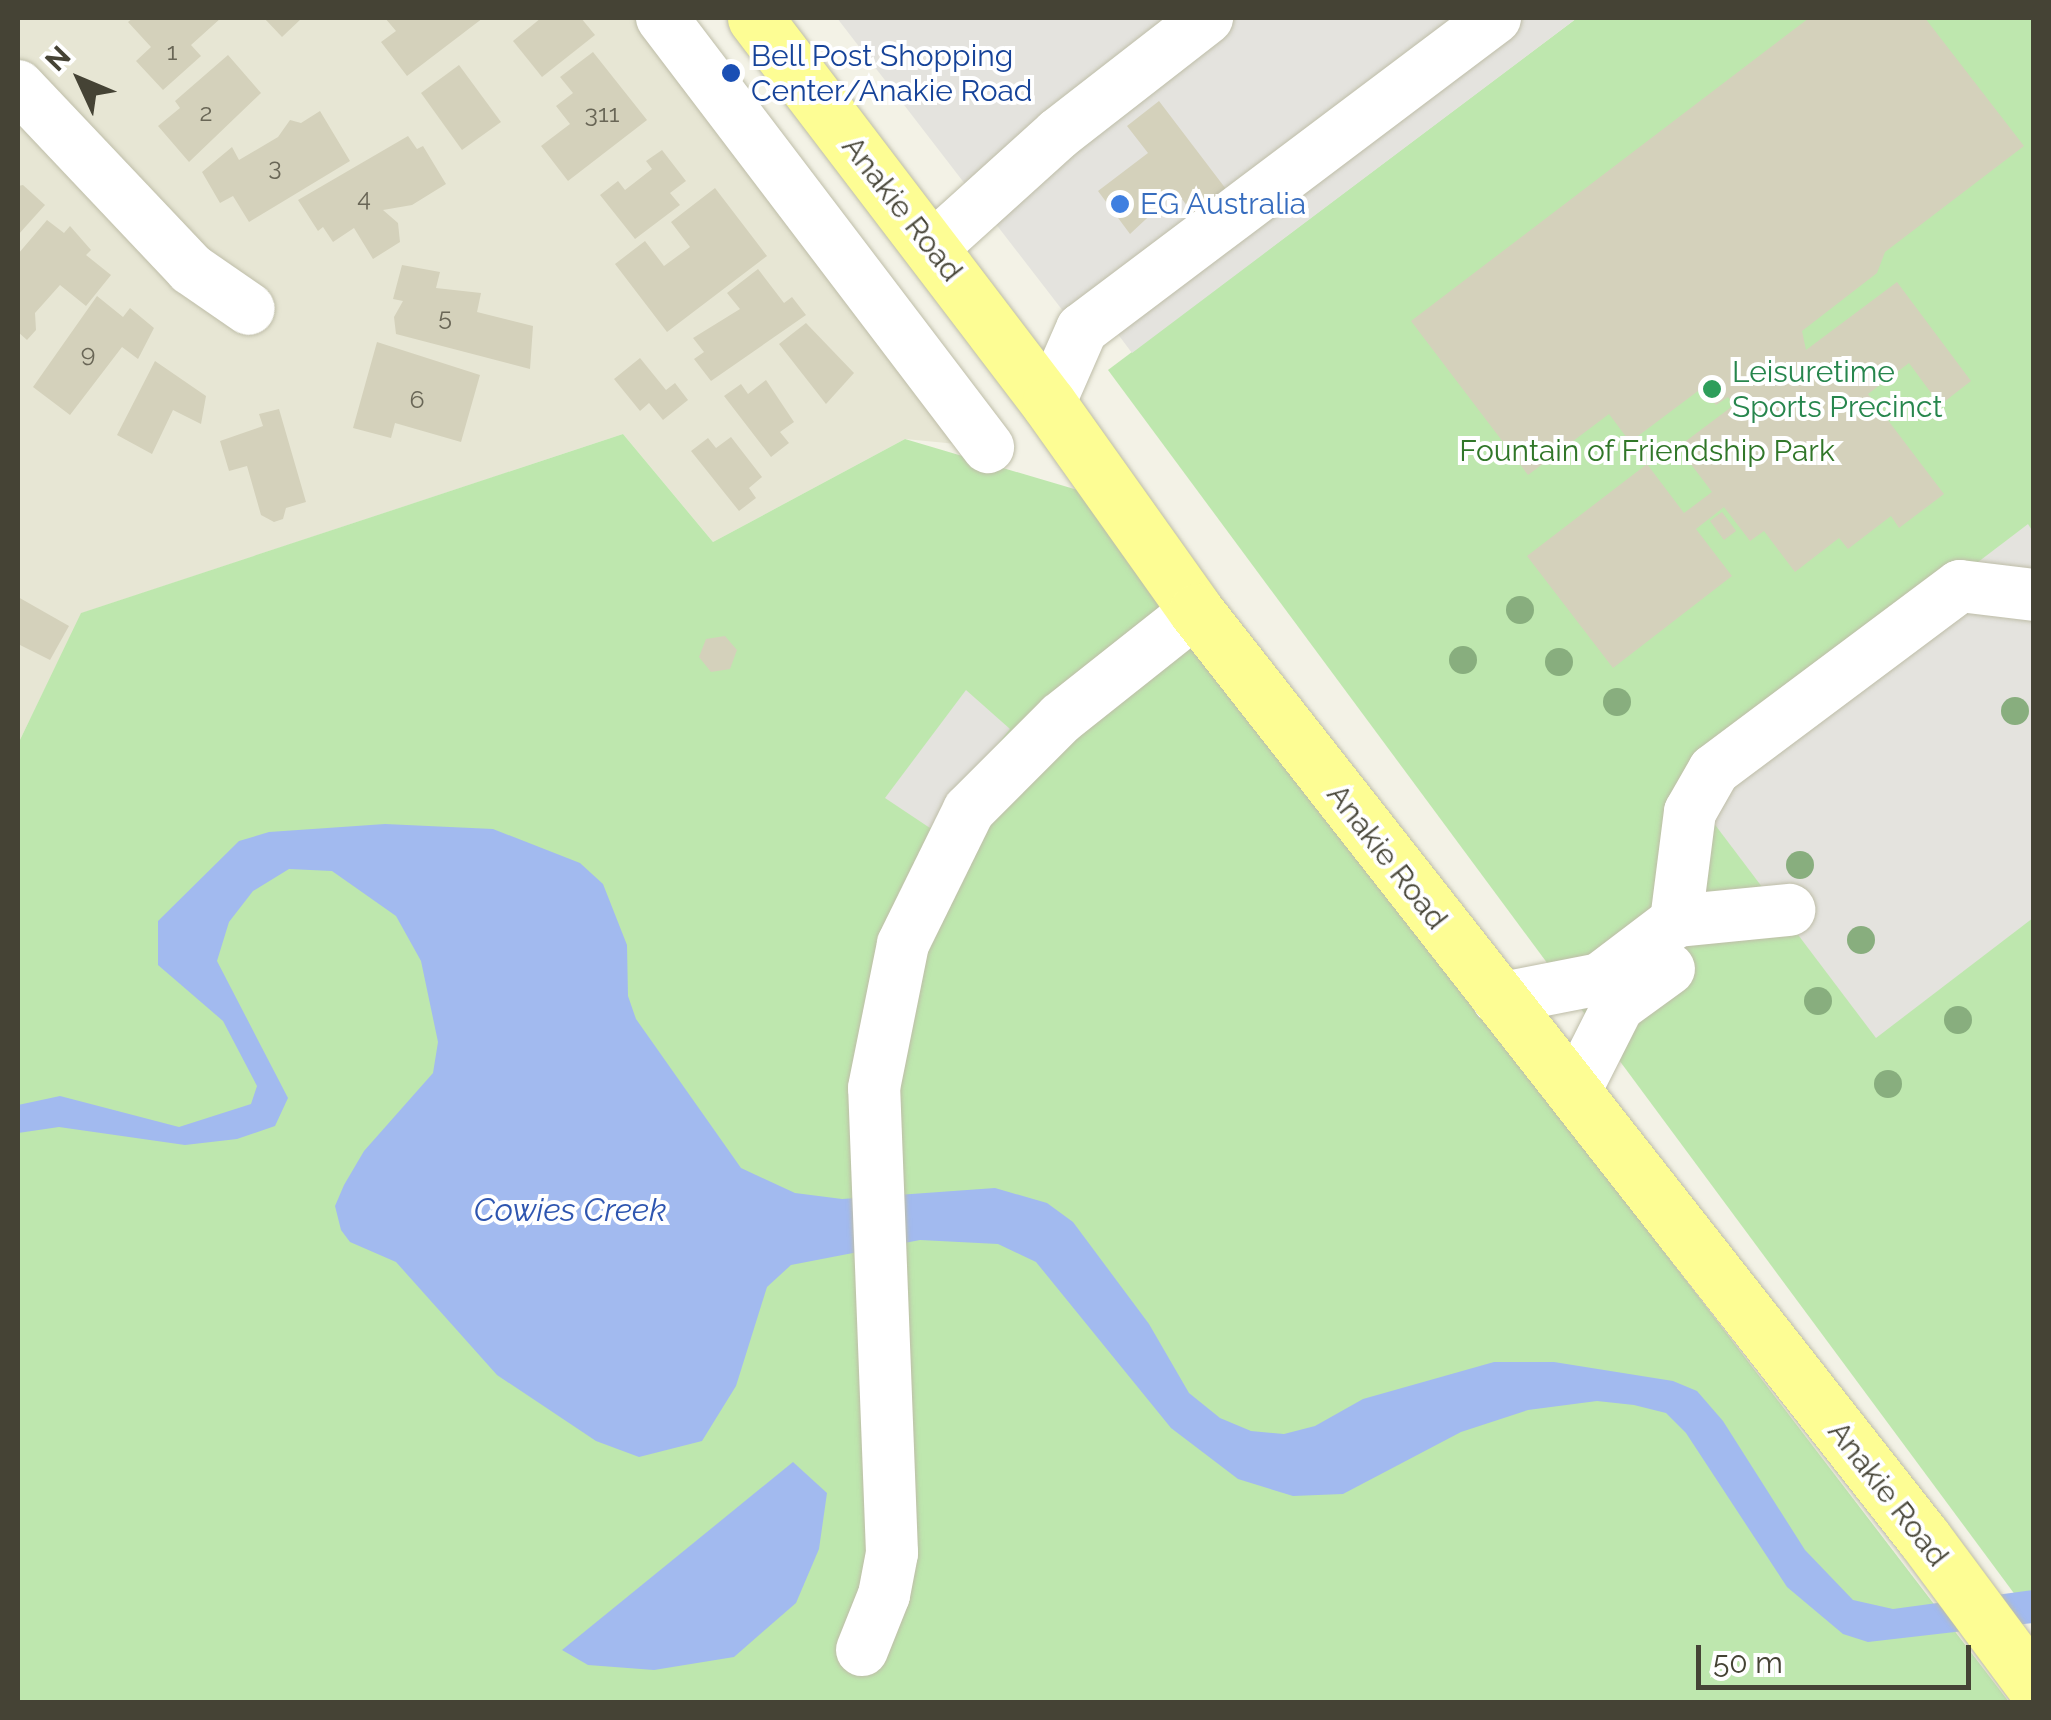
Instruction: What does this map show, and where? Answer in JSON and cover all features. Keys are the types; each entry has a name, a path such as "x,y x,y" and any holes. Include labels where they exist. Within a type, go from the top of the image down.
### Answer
{"main road":[{"name":"Anakie Road","path":"772,26 1196,611 1924,1538 2025,1674"}],"street":[{"path":"662,18 988,446"},
{"path":"932,248 1058,134 1207,18"},
{"path":"1049,404 1082,329 1494,18"},
{"path":"18,86 191,270 249,310"},
{"path":"999,338 1082,329"},
{"path":"1676,921 1690,812 1714,770 1960,586 2034,595"},
{"path":"862,1650 884,1596 892,1553 884,1262 874,1088 902,944 969,810 1061,718 1196,611"},
{"path":"1498,1000 1600,980 1676,921 1788,910 1759,935 1696,949 1618,1006 1574,1093"}],"shaded area":[{"path":"18,18 653,18 988,447 905,439 713,542 623,434 82,613 18,744"},
{"path":"837,18 1577,18 1132,353 1087,293 1063,311"},
{"path":"2028,524 2033,532 2033,918 1876,1038 1685,785"},
{"path":"966,690 1010,729 930,828 885,798"}],"green space":[{"name":"Fountain of Friendship Park","path":"1577,18 2033,18 2033,1619 1108,370"},
{"path":"623,434 713,542 905,439 1081,491 2009,1702 18,1702 18,744 81,613"}],"water":[{"name":"Cowies Creek","path":"385,824 493,829 580,863 603,884 627,945 628,996 636,1019 741,1168 795,1193 842,1199 995,1188 1047,1203 1073,1222 1149,1324 1189,1393 1220,1418 1251,1431 1284,1434 1315,1426 1363,1399 1494,1362 1554,1362 1673,1381 1697,1391 1723,1421 1805,1550 1853,1600 1893,1609 2033,1590 2033,1623 1868,1642 1843,1634 1787,1587 1686,1433 1666,1413 1634,1405 1597,1401 1528,1410 1461,1432 1343,1494 1293,1496 1238,1479 1171,1428 1036,1262 998,1244 920,1240 791,1265 767,1287 736,1386 702,1441 639,1457 596,1441 497,1375 396,1262 350,1242 341,1230 335,1206 344,1185 364,1151 433,1073 438,1042 421,961 396,916 332,871 289,869 253,891 229,922 217,961 288,1098 275,1126 237,1139 185,1145 59,1127 18,1133 18,1105 60,1096 179,1127 251,1104 257,1086 223,1021 158,965 158,921 239,841 269,832"},
{"path":"793,1462 827,1493 819,1549 796,1603 734,1657 654,1670 588,1665 562,1650"}],"building":[{"path":"133,18 221,18 191,45 201,56 163,90 136,61 151,47 128,22"},
{"path":"264,18 302,18 282,37"},
{"path":"385,18 483,18 407,76 381,42 396,31"},
{"path":"541,18 581,18 595,35 542,77 513,41"},
{"name":"Leisuretime Sports Precinct","path":"1809,18 1925,18 2024,146 1885,252 1877,273 1802,331 1806,350 1897,282 1971,381 1940,405 1909,363 1868,394 1944,494 1899,528 1891,516 1848,549 1839,538 1795,572 1764,531 1750,541 1724,507 1696,529 1732,576 1613,668 1527,556 1647,464 1684,513 1712,492 1678,447 1734,405 1728,397 1716,405 1702,388 1630,442 1609,414 1528,475 1411,321"},
{"path":"593,52 647,120 568,181 541,146 570,124 556,106 573,93 560,77"},
{"path":"228,55 261,93 189,162 158,126 180,108 175,101"},
{"path":"459,65 501,122 462,150 421,93"},
{"path":"1159,101 1229,193 1196,218 1176,191 1130,234 1098,191 1148,153 1127,126"},
{"path":"320,111 350,161 249,222 233,196 220,203 202,172 232,147 239,160 278,137 290,120 301,123"},
{"path":"408,136 417,149 423,146 446,184 412,205 383,210 398,223 400,242 373,259 354,228 333,242 323,227 318,231 298,200"},
{"path":"662,150 686,181 670,193 680,205 635,239 600,195 618,181 625,190 652,169 646,161"},
{"path":"23,185 45,205 18,235 18,186"},
{"path":"715,188 767,256 667,332 615,264 645,241 664,266 690,247 671,222"},
{"path":"47,220 64,233 70,226 91,250 86,255 111,275 86,306 60,285 35,313 36,330 27,340 18,332 18,254"},
{"path":"402,265 440,272 436,288 481,293 477,312 533,326 530,369 396,334 394,317 403,301 393,299"},
{"path":"758,269 784,303 792,297 806,315 711,381 694,359 704,352 693,338 740,309 727,293"},
{"path":"97,296 123,317 130,308 154,328 138,359 122,347 70,415 33,387"},
{"path":"806,323 854,373 826,404 779,344"},
{"path":"377,342 480,375 461,442 395,423 391,438 353,428"},
{"path":"640,358 666,390 675,383 688,400 663,420 649,403 640,411 614,379"},
{"path":"155,361 206,396 201,424 173,410 152,454 117,435"},
{"path":"766,380 794,422 780,432 789,443 771,457 724,396 741,384 748,394"},
{"path":"279,409 306,502 286,508 283,519 274,522 261,515 247,466 229,471 220,441 263,426 259,414"},
{"path":"731,437 762,477 749,488 756,498 739,511 691,451 708,438 716,448"},
{"path":"1722,512 1736,531 1724,540 1710,521"},
{"path":"18,597 69,626 50,660 18,644"},
{"path":"725,636 737,650 730,669 711,672 699,657 706,639"}],"place":[{"name":"Bell Post Shopping Center/Anakie Road","path":"731,73"},
{"name":"EG Australia","path":"1120,204"},
{"name":"Leisuretime Sports Precinct","path":"1712,389"}]}
